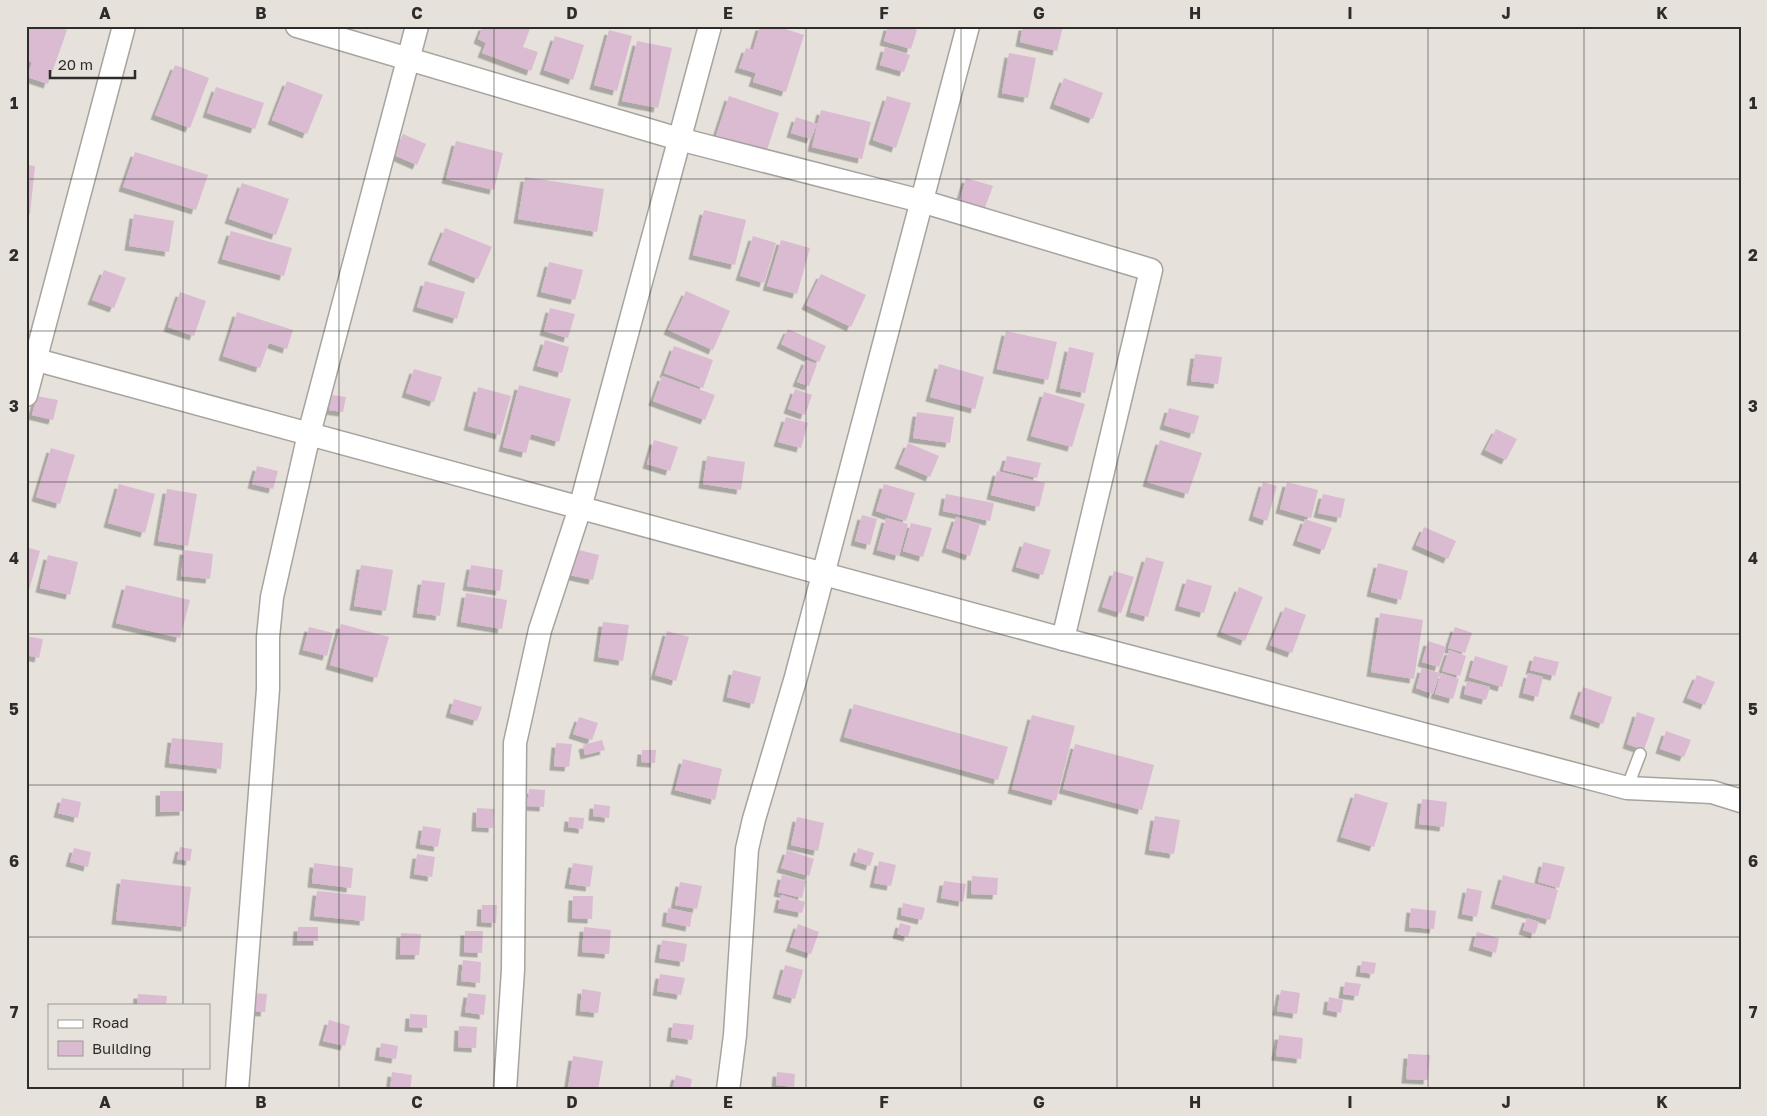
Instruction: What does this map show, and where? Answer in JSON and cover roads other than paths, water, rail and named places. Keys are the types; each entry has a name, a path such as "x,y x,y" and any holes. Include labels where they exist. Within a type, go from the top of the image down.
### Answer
{"street":[{"path":"26,395 30,358 124,26"},
{"path":"297,26 679,139 921,201 1151,270 1063,639"},
{"path":"237,1090 268,689 268,637 272,597 309,434 417,26"},
{"path":"505,1090 513,970 515,743 540,630 580,508 710,26"},
{"path":"728,1090 735,1035 747,849 796,677 968,26"},
{"path":"30,358 1063,639 1627,788 1712,792 1741,802"}],"lane":[{"path":"1627,788 1640,754"}]}
